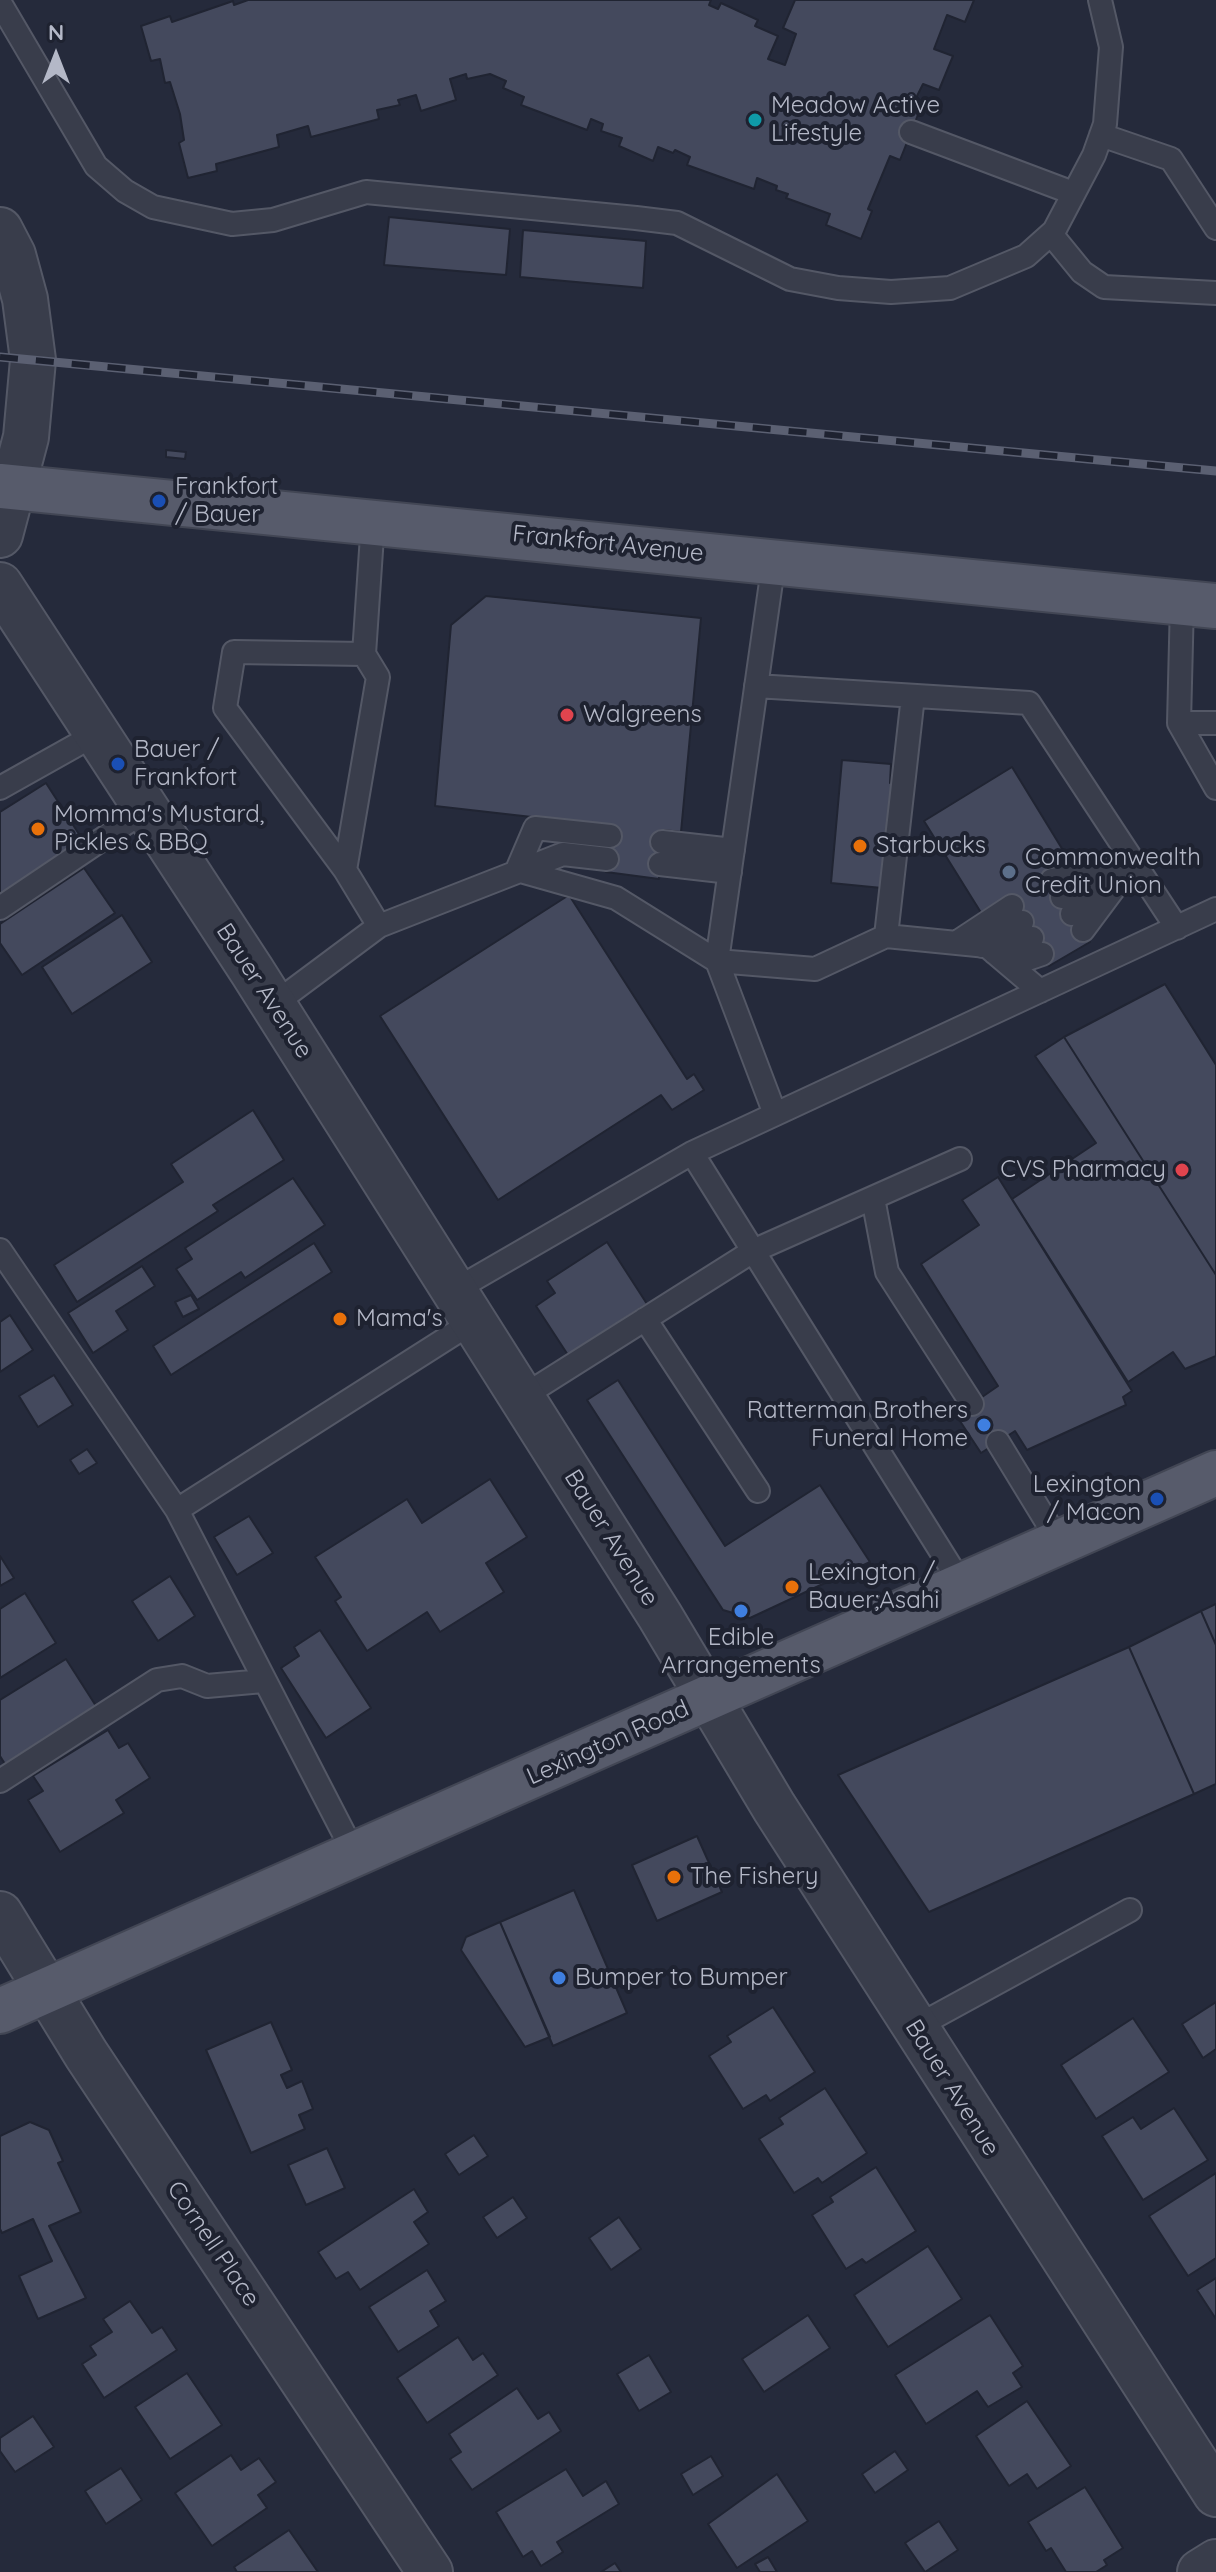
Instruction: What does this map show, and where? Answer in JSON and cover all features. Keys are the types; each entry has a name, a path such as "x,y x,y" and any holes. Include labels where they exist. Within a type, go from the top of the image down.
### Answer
{"main road":[{"name":"Frankfort Avenue","path":"6,486 1199,604"},
{"name":"Lexington Road","path":"0,2011 1216,1473"}],"street":[{"path":"0,230 13,255 25,299 33,360 26,437 6,486 0,535"},
{"name":"Bauer Avenue","path":"0,585 273,1005 522,1397 914,2028 1216,2494"},
{"name":"Cornell Place","path":"0,1914 86,2054 430,2572"},
{"path":"1200,2572 1216,2562"}],"lane":[{"path":"0,3 96,166 125,191 153,207 190,218 232,224 273,220 366,192 636,218 677,223 790,279 838,288 891,292 950,288 1026,256 1051,234 1101,135 1110,84 1111,47 1100,0"},
{"path":"911,132 1073,193"},
{"path":"1101,135 1171,159 1216,228"},
{"path":"1051,234 1082,272 1104,287 1216,293"},
{"path":"345,870 378,677 364,654 373,521"},
{"path":"774,561 717,961 775,1114"},
{"path":"1199,604 1179,723 1216,788"},
{"path":"364,654 234,652 225,708 345,870 379,926"},
{"path":"756,686 1029,703 1177,928"},
{"path":"886,936 913,696"},
{"path":"1179,723 1216,723"},
{"path":"0,788 98,733"},
{"path":"0,908 147,809"},
{"path":"273,1005 379,926 563,854 608,848 535,828 517,870"},
{"path":"661,853 731,861"},
{"path":"1133,863 1067,905 1133,863"},
{"path":"517,870 616,898 717,961 815,969 886,936 956,943 995,955 1040,991"},
{"path":"177,1510 464,1306 692,1153 1216,909"},
{"path":"956,943 1027,930"},
{"path":"995,955 1027,930"},
{"path":"995,955 1027,930"},
{"path":"692,1153 962,1585"},
{"path":"522,1397 753,1251 960,1159"},
{"path":"873,1198 887,1272 972,1404"},
{"path":"0,1250 177,1510 355,1855"},
{"path":"645,1319 758,1491"},
{"path":"998,1442 1059,1542"},
{"path":"0,1781 157,1680 182,1676 207,1686 263,1681"},
{"path":"914,2028 1130,1910"}],"building":[{"name":"Meadow Active Lifestyle","path":"248,0 711,0 709,5 718,9 721,3 758,20 755,26 778,36 768,59 785,65 796,34 783,28 795,0 974,0 965,22 947,15 934,49 953,56 939,90 923,84 916,98 923,102 900,160 890,156 868,209 872,211 861,239 826,225 830,214 786,198 788,194 776,190 777,186 757,178 754,189 687,165 690,157 658,147 653,161 619,146 622,138 601,131 603,124 591,119 587,130 521,105 524,97 503,88 506,81 490,74 467,79 466,74 450,79 456,100 421,111 416,95 398,100 400,105 377,110 379,119 311,137 308,126 277,135 279,147 216,164 217,171 188,178 179,143 184,140 180,114 170,82 165,83 160,59 151,61 141,26 170,16 172,22 233,1 234,5"},
{"path":"389,217 510,229 506,275 384,265"},
{"path":"523,230 646,241 643,288 520,277"},
{"path":"166,450 186,452 185,459 166,457"},
{"name":"Walgreens","path":"486,596 701,618 681,832 663,830 659,879 606,872 611,826 435,806 451,625"},
{"name":"Starbucks","path":"842,760 891,764 890,783 900,784 882,888 831,883"},
{"name":"Commonwealth Credit Union","path":"1012,767 1072,865 1051,879 1090,942 1049,966 1011,903 985,919 924,821"},
{"name":"Momma's Mustard, Pickles & BBQ","path":"46,783 86,845 0,899 0,812"},
{"path":"84,868 115,913 22,975 0,943 0,924"},
{"path":"569,895 687,1079 694,1074 704,1090 672,1110 661,1095 498,1200 380,1016"},
{"path":"122,915 152,962 72,1014 42,967"},
{"name":"CVS Pharmacy","path":"1165,984 1216,1065 1216,1275 1064,1037"},
{"path":"1064,1037 1216,1275 1216,1356 1185,1369 1173,1352 1128,1382 1012,1199 1096,1143 1035,1056"},
{"path":"253,1110 284,1160 213,1205 218,1211 77,1302 54,1265 183,1182 171,1164"},
{"path":"998,1177 1132,1391 1123,1397 1126,1405 1027,1450 1015,1431 981,1453 956,1415 998,1386 921,1264 979,1225 962,1200"},
{"path":"293,1178 325,1225 245,1278 241,1272 197,1300 176,1269 192,1259 185,1248"},
{"path":"607,1242 647,1304 568,1355 536,1306 555,1293 547,1281"},
{"path":"314,1243 332,1272 171,1375 153,1346"},
{"path":"142,1266 155,1286 116,1311 128,1330 93,1353 68,1313"},
{"path":"191,1295 199,1309 183,1317 175,1302"},
{"path":"10,1315 33,1350 0,1372 0,1322"},
{"path":"54,1375 73,1405 38,1427 19,1396"},
{"path":"618,1380 725,1546 820,1485 870,1562 750,1618 723,1610 587,1400"},
{"path":"87,1449 97,1463 79,1474 70,1460"},
{"path":"490,1479 527,1537 486,1563 504,1592 440,1632 427,1612 367,1651 335,1601 341,1597 315,1557 407,1499 422,1523"},
{"path":"249,1516 273,1553 237,1575 214,1537"},
{"path":"0,1556 14,1578 0,1586"},
{"path":"170,1576 195,1616 158,1641 132,1601"},
{"path":"25,1593 56,1643 0,1678 0,1609"},
{"path":"1216,1604 1216,1645 1201,1611"},
{"path":"1201,1611 1216,1645 1216,1784 1194,1794 1129,1647"},
{"path":"320,1630 371,1708 326,1738 281,1668 299,1656 294,1647"},
{"path":"1129,1647 1194,1794 929,1912 838,1775"},
{"path":"66,1659 96,1706 5,1764 0,1756 0,1700"},
{"path":"108,1730 119,1748 128,1743 150,1778 116,1800 124,1813 60,1852 28,1800 43,1791 33,1776"},
{"path":"697,1836 722,1892 657,1921 632,1865"},
{"path":"574,1890 627,2013 553,2046 500,1922"},
{"path":"500,1922 550,2037 525,2047 461,1950 466,1937"},
{"path":"1216,2002 1216,2049 1203,2058 1182,2024"},
{"path":"773,2007 815,2072 770,2101 766,2095 743,2109 709,2056 731,2042 727,2036"},
{"path":"1133,2018 1169,2072 1096,2119 1061,2065"},
{"path":"271,2022 292,2070 281,2075 287,2088 302,2081 313,2109 299,2115 305,2129 251,2153 206,2050"},
{"path":"825,2088 867,2153 822,2183 818,2178 794,2193 759,2139 783,2124 779,2118"},
{"path":"1174,2108 1208,2160 1143,2200 1102,2136 1133,2117 1141,2129"},
{"path":"30,2122 49,2130 63,2161 58,2163 81,2212 49,2226 86,2298 38,2319 19,2276 52,2261 33,2219 2,2233 0,2229 0,2136"},
{"path":"474,2135 488,2156 459,2175 445,2154"},
{"path":"327,2148 345,2188 306,2205 288,2165"},
{"path":"876,2167 916,2231 866,2263 862,2259 846,2269 812,2215 833,2202 830,2197"},
{"path":"1216,2173 1216,2258 1188,2276 1149,2216"},
{"path":"414,2189 428,2212 414,2222 429,2244 360,2290 348,2272 336,2279 318,2252"},
{"path":"513,2197 527,2218 497,2238 483,2217"},
{"path":"619,2217 641,2249 611,2270 589,2238"},
{"path":"928,2246 962,2299 888,2347 854,2295"},
{"path":"427,2270 446,2301 430,2311 439,2326 398,2352 369,2307"},
{"path":"1216,2278 1216,2319 1197,2290"},
{"path":"130,2301 152,2333 162,2327 177,2350 104,2398 82,2364 96,2355 90,2346 112,2332 103,2319"},
{"path":"808,2315 830,2348 764,2392 742,2359"},
{"path":"990,2315 1023,2366 1013,2373 1022,2387 988,2407 977,2391 926,2424 895,2375"},
{"path":"458,2337 473,2360 483,2353 498,2375 427,2423 397,2378"},
{"path":"649,2355 671,2392 639,2411 617,2374"},
{"path":"187,2373 222,2425 170,2459 135,2407"},
{"path":"517,2388 538,2419 549,2412 561,2431 472,2490 450,2459 461,2452 449,2434"},
{"path":"1027,2401 1071,2466 1037,2489 1027,2474 1009,2486 976,2436"},
{"path":"33,2416 54,2447 15,2472 0,2451 0,2438"},
{"path":"895,2451 908,2470 875,2493 862,2474"},
{"path":"231,2455 241,2470 259,2458 276,2482 258,2495 267,2508 212,2546 175,2493"},
{"path":"711,2456 723,2476 693,2495 681,2474"},
{"path":"121,2468 142,2500 106,2524 85,2491"},
{"path":"566,2469 583,2496 606,2481 619,2504 557,2542 563,2552 541,2566 532,2551 523,2557 496,2512"},
{"path":"777,2474 808,2521 737,2568 708,2524"},
{"path":"1085,2487 1123,2548 1104,2560 1107,2565 1096,2572 1066,2572 1051,2548 1046,2551 1028,2522"},
{"path":"939,2521 958,2550 925,2572 905,2543"},
{"path":"289,2530 318,2572 237,2572 234,2567"},
{"path":"768,2557 777,2572 760,2572 755,2564"},
{"path":"615,2563 621,2572 601,2572"}],"railway":[{"path":"0,357 1216,471"}],"place":[{"name":"Meadow Active Lifestyle","path":"755,120"},
{"name":"Frankfort / Bauer","path":"159,501"},
{"name":"Walgreens","path":"567,715"},
{"name":"Bauer / Frankfort","path":"118,764"},
{"name":"Momma's Mustard, Pickles & BBQ","path":"38,829"},
{"name":"Starbucks","path":"860,846"},
{"name":"Commonwealth Credit Union","path":"1009,872"},
{"name":"CVS Pharmacy","path":"1182,1170"},
{"name":"Mama's","path":"340,1319"},
{"name":"Ratterman Brothers Funeral Home","path":"984,1425"},
{"name":"Lexington / Macon","path":"1157,1499"},
{"name":"Lexington / Bauer;Asahi","path":"792,1587"},
{"name":"Edible Arrangements","path":"741,1611"},
{"name":"The Fishery","path":"674,1877"},
{"name":"Bumper to Bumper","path":"559,1978"}]}
